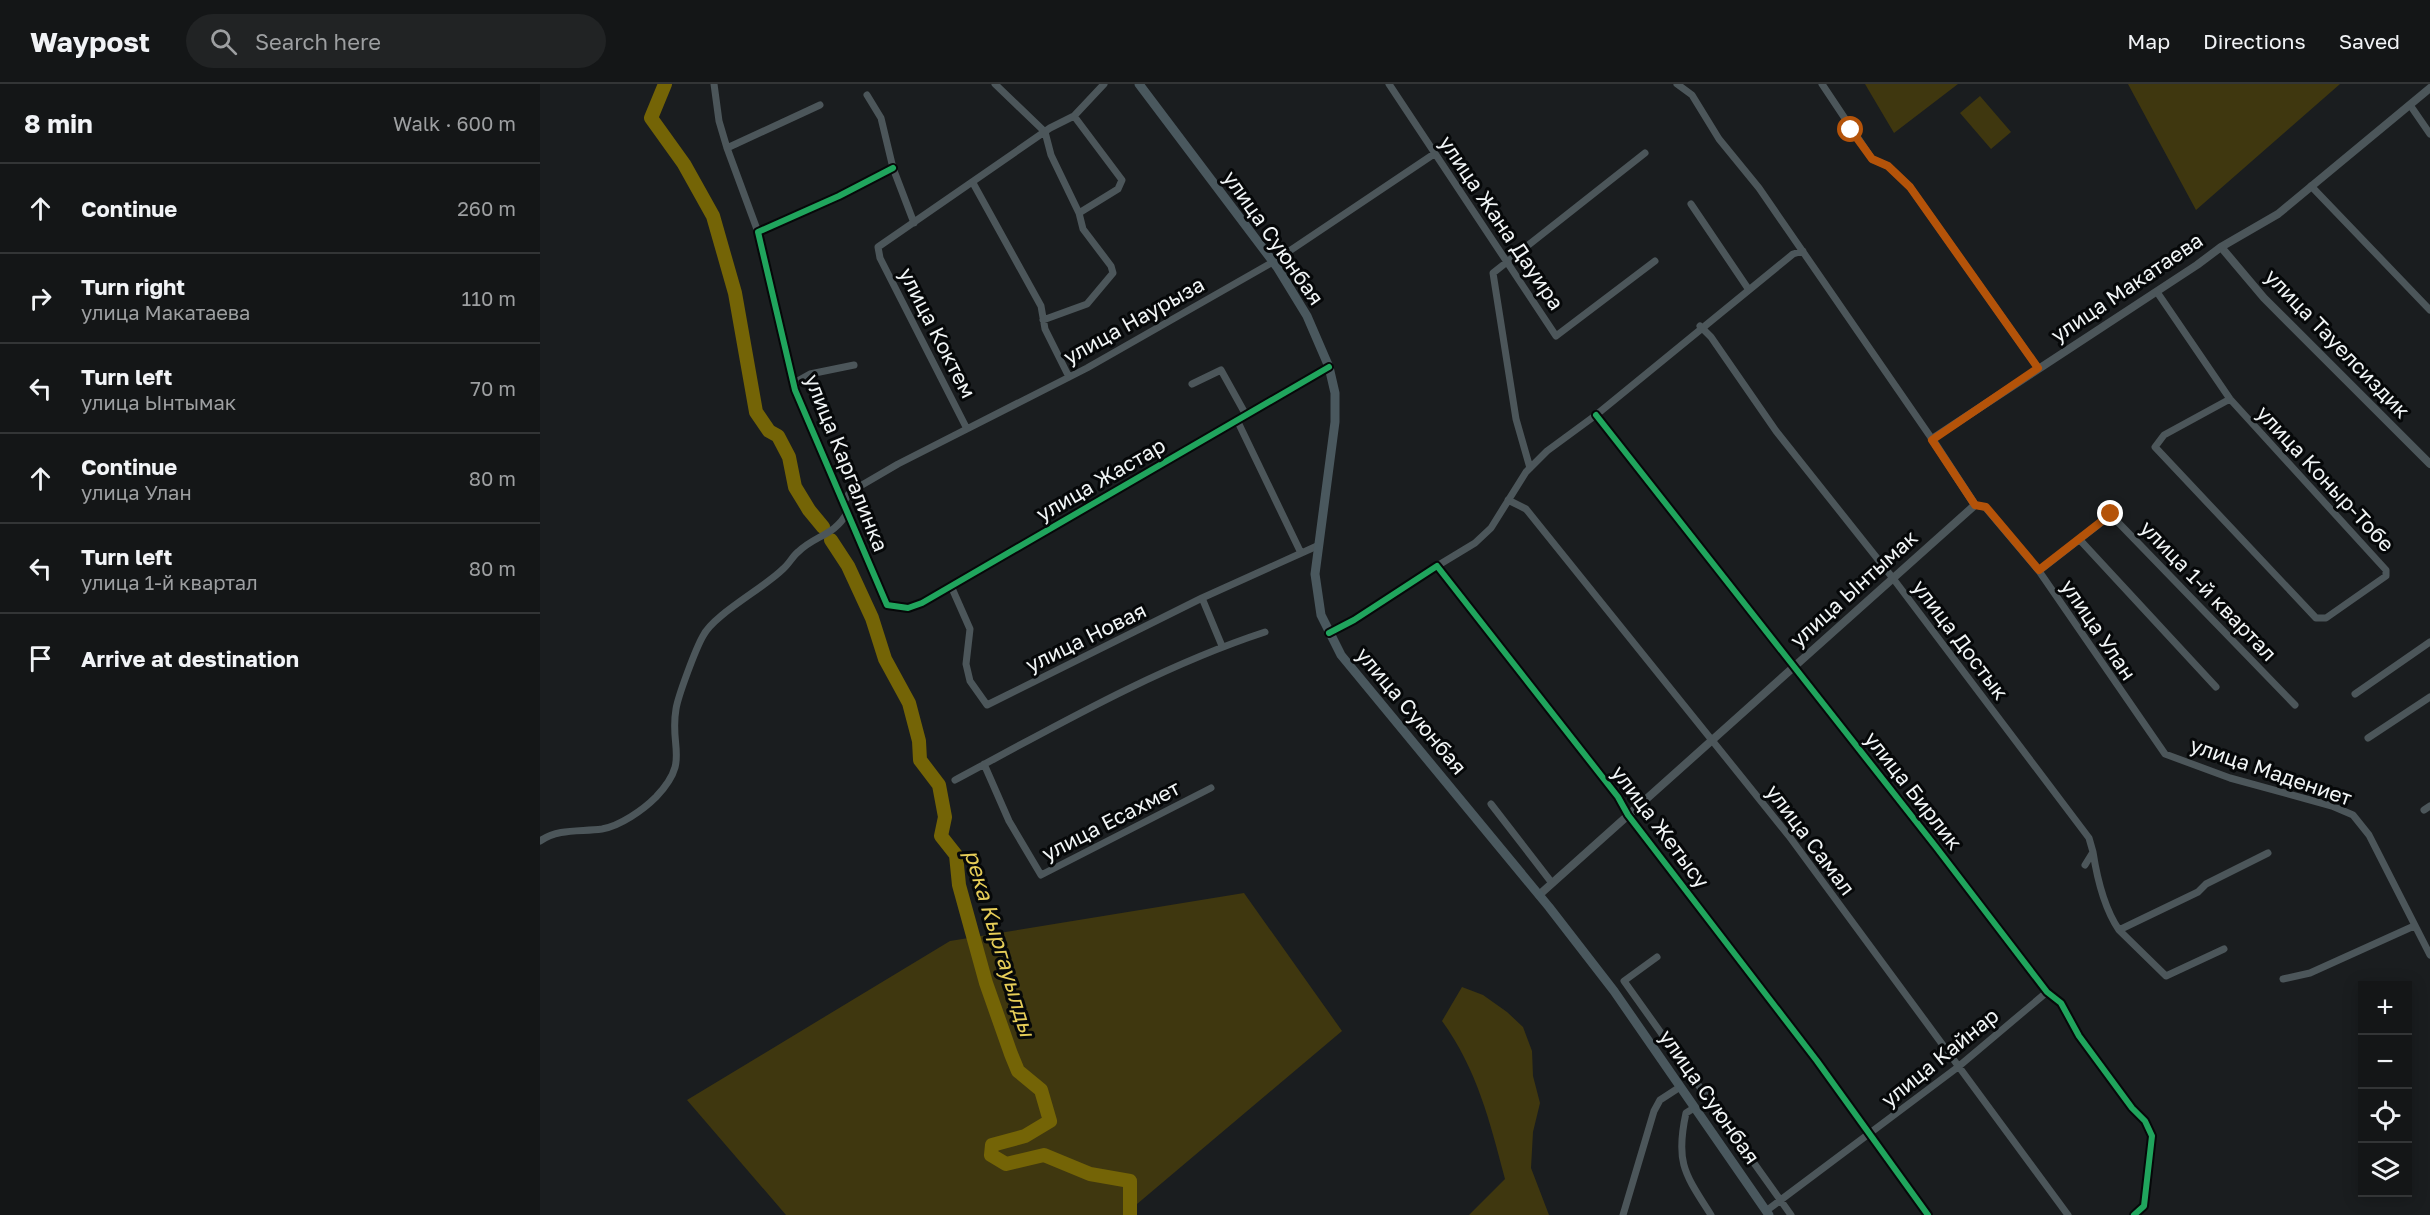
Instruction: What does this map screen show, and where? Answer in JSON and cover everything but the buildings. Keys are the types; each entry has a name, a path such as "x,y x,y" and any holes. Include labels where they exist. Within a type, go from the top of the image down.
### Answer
{"main road":[{"name":"улица Суюнбая","path":"1139,84 1273,262 1307,316 1329,367 1335,393 1335,422 1315,574 1321,615 1329,633 1341,654 1539,895 1614,991 1767,1213"}],"street":[{"name":"улица Каргалинка","path":"714,84 719,121 758,232 794,382 887,605"},
{"path":"995,84 1045,132 1051,155 1079,213 1083,229 1111,266 1113,273 1087,304 1043,320"},
{"path":"867,94 881,118 893,168 914,223 1045,132 1074,116 1104,84"},
{"name":"улица Жана Дауира","path":"1389,84 1556,336 1655,261"},
{"path":"1677,84 1692,95 1719,139 1759,188 1975,505"},
{"path":"1822,84 1872,159 1888,166 1910,187 2038,368"},
{"name":"улица Макатаева","path":"1932,440 2038,368 2157,292 2221,247 2278,214 2430,88"},
{"path":"727,148 820,105"},
{"path":"2410,105 2430,134"},
{"path":"1074,116 1122,180 1118,189 1079,213"},
{"path":"1530,468 1516,419 1493,273 1645,153"},
{"name":"улица Наурыза","path":"843,503 850,492 869,481 1069,378 1273,262 1434,154"},
{"path":"758,232 839,196 893,168"},
{"path":"973,183 1041,306 1045,329 1069,378"},
{"path":"2311,186 2430,310"},
{"path":"1691,204 1749,290"},
{"name":"улица Коктем","path":"914,223 878,248 878,252 967,429"},
{"name":"улица Тауелсиздик","path":"2221,247 2264,298 2430,464"},
{"path":"1329,633 1354,620 1475,543 1491,528 1530,468 1547,451 1596,415 1793,254 1803,251"},
{"name":"улица Коныр-Тобе","path":"2157,292 2230,399 2386,570 2386,576 2326,618 2316,618 2155,447 2164,435 2230,399"},
{"name":"улица Достык","path":"1701,327 1776,431 1892,577 2089,838 2096,871 2112,920 2119,930"},
{"path":"794,382 810,374 854,365"},
{"name":"улица Жастар","path":"887,605 898,608 916,606 1329,367"},
{"path":"1192,384 1221,370 1246,415"},
{"name":"улица Бирлик","path":"1596,415 2047,992 2061,1003 2079,1036 2132,1108 2145,1121 2152,1136 2144,1206 2134,1215"},
{"path":"1237,420 1301,553"},
{"name":"улица Самал","path":"1508,500 1526,509 1711,742 1789,836 2068,1215"},
{"name":"улица Ынтымак","path":"1539,895 1975,505"},
{"name":"улица Улан","path":"1975,505 1986,507 2039,570 2165,754"},
{"path":"540,841 560,831 603,829 619,823 654,799 673,777 679,756 674,725 676,706 703,634 784,569 798,552 818,538 835,530 847,513"},
{"name":"улица 1-й квартал","path":"2039,570 2111,514 2295,705"},
{"path":"2079,539 2216,687"},
{"name":"улица Новая","path":"951,586 970,629 966,664 970,681 987,705 1202,598 1317,546"},
{"name":"улица Жетысу","path":"1437,566 1618,797 1628,815 1870,1134 1928,1215"},
{"path":"1202,598 1222,646"},
{"path":"955,780 1064,721 1222,646 1265,632"},
{"path":"2355,694 2430,642"},
{"path":"2368,738 2430,697"},
{"name":"улица Мадениет","path":"2165,754 2230,778 2332,806 2353,815 2369,835 2430,955"},
{"name":"улица Есахмет","path":"984,764 1009,820 1041,875 1211,788"},
{"path":"1491,804 1552,883"},
{"path":"2085,864 2093,852"},
{"path":"2224,948 2166,976 2119,930 2198,892 2206,884 2268,853"},
{"path":"2283,979 2310,974 2414,926"},
{"path":"1657,957 1624,981 1791,1215"},
{"name":"улица Кайнар","path":"1767,1213 1958,1067 2047,992"},
{"path":"1626,1213 1654,1111 1660,1100 1680,1087"},
{"path":"1694,1108 1686,1113 1681,1138 1684,1174 1710,1215"}],"shaded area":[{"path":"1865,84 1958,84 1894,133"},
{"path":"2128,84 2340,84 2196,210"},
{"path":"1980,96 2011,132 1991,149 1960,113"},
{"path":"1244,893 1342,1031 1124,1215 786,1215 687,1100 950,941"},
{"path":"1462,987 1483,995 1523,1027 1532,1051 1533,1076 1540,1103 1533,1132 1531,1168 1549,1215 1469,1215 1505,1179 1481,1097 1464,1058 1442,1021"}],"waterway":[{"name":"река Кыргауылды","path":"665,84 651,118 684,164 713,216 735,293 756,412 769,431 778,436 789,457 795,487 823,527"},
{"name":"река Кыргауылды","path":"831,540 848,566 872,618 885,659 909,703 919,741 920,760 939,785 945,817 941,836 956,855 959,885 986,983 1018,1071 1041,1090 1050,1121 1025,1136 992,1145 991,1155 1006,1164 1044,1155 1090,1174 1130,1181 1130,1215"}],"cycle path":[{"path":"893,168 839,196 758,232 795,390 887,605 908,608 922,603 1329,367"},
{"path":"1596,415 1936,847 2047,992 2061,1003 2079,1036 2132,1108 2145,1121 2152,1136 2144,1206 2134,1215"},
{"path":"1329,633 1354,620 1437,566 1618,797 1628,815 1817,1061 1928,1215"}],"route":[{"path":"1851,130 1872,159 1888,166 1910,187 2038,368 1932,440 1966,493 1975,505 1986,507 2039,570 2111,514"}]}
